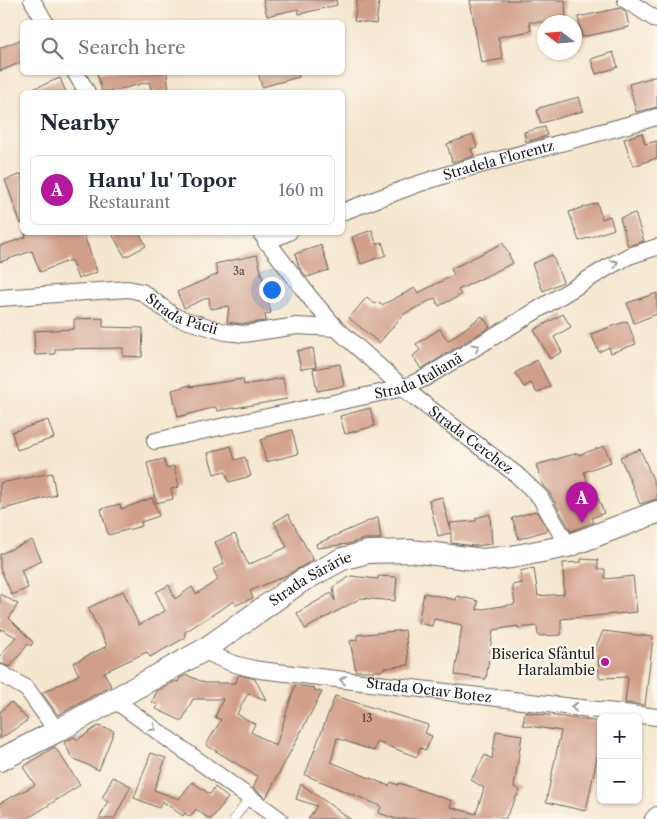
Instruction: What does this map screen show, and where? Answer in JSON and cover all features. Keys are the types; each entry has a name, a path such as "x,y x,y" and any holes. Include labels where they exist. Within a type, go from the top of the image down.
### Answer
{"street":[{"path":"32,0 44,20"},
{"path":"626,0 657,20"},
{"path":"77,75 86,90"},
{"name":"Stradela Florentz","path":"345,211 414,185 462,170 657,117"},
{"name":"Strada Cerchez","path":"263,237 336,328 403,388 517,475 540,497 568,546"},
{"name":"Strada Italiană","path":"155,441 403,388 425,378 610,266 629,256 657,247"},
{"name":"Strada Păcii","path":"0,298 128,289 142,292 174,317 225,332 244,334 296,326 336,328"},
{"name":"Strada Sărărie","path":"0,760 204,650 300,582 342,559 368,552 410,551 483,560 568,546 657,512"},
{"name":"Strada Octav Botez","path":"204,650 221,660 260,670 657,717"},
{"path":"0,673 27,689 57,730"},
{"path":"113,699 279,819"},
{"path":"653,819 657,816"}],"lane":[{"path":"234,819 250,797"}],"building":[{"path":"263,0 336,0 337,5 299,14 298,9 267,16"},
{"path":"357,0 379,1 376,24 354,21"},
{"path":"470,0 565,0 566,15 537,15 537,22 529,22 531,31 498,37 503,59 481,63"},
{"path":"620,8 626,12 629,27 582,37 582,16"},
{"path":"20,40 20,63 0,71 0,48"},
{"path":"613,52 618,67 596,74 591,59"},
{"path":"98,75 167,75 169,90 151,90 149,82 117,90 101,90"},
{"path":"259,75 299,75 299,77 262,87"},
{"path":"657,76 657,107 636,112 629,84"},
{"path":"60,78 65,90 31,90"},
{"path":"579,97 583,111 541,123 537,111 539,108"},
{"path":"545,127 547,136 526,142 524,132"},
{"path":"642,133 645,144 657,141 657,158 633,166 624,139"},
{"path":"473,135 477,147 471,149 474,156 452,162 447,144"},
{"path":"20,175 20,221 5,180"},
{"path":"597,203 602,219 610,216 614,229 579,241 569,212"},
{"path":"635,213 644,241 628,246 620,218"},
{"path":"372,230 376,244 382,242 386,255 361,264 352,237"},
{"path":"26,235 84,235 97,272 78,279 71,260 40,272 32,251 0,262 0,246 26,237"},
{"path":"113,235 140,235 146,246 125,257"},
{"path":"503,243 513,263 458,290 461,295 439,306 435,298 404,314 379,343 349,318 367,297 375,304 377,302 382,305 415,288 418,293 454,275 451,269"},
{"path":"321,245 329,270 307,277 299,267 295,254"},
{"path":"257,255 271,313 265,314 266,321 241,324 227,322 229,306 210,309 209,297 184,308 177,292 218,274 215,264"},
{"path":"552,255 563,282 543,291 532,264"},
{"path":"657,293 657,314 634,323 627,303"},
{"path":"563,314 571,327 554,337 562,352 550,359 534,330"},
{"path":"482,316 490,327 421,369 413,356 420,350 416,344 440,329 448,341"},
{"path":"103,318 103,327 143,328 142,357 123,356 123,348 55,349 55,354 35,355 34,331 74,329 74,319"},
{"path":"627,321 636,344 611,353 609,347 599,352 591,334"},
{"path":"313,348 316,367 301,369 297,351"},
{"path":"537,360 550,386 537,393 531,383 524,387 515,373"},
{"path":"340,364 344,386 317,391 313,369"},
{"path":"283,378 287,399 217,411 216,407 178,417 172,390 190,385 190,387 243,379 244,385"},
{"path":"370,408 375,426 345,434 340,416"},
{"path":"48,420 54,438 17,450 12,432"},
{"path":"292,430 298,454 266,462 261,440"},
{"path":"231,446 235,460 245,457 251,476 229,482 225,471 214,474 208,453"},
{"path":"604,446 611,462 584,472 594,500 598,498 604,513 592,518 594,522 571,531 549,492 543,486 536,465 578,453 579,455"},
{"path":"640,449 657,489 657,499 640,504 620,457"},
{"path":"164,459 166,468 174,466 179,487 171,489 173,499 156,503 147,463"},
{"path":"52,473 56,495 0,510 0,483"},
{"path":"442,497 451,531 450,523 476,521 476,518 490,514 492,544 474,546 451,543 451,533 438,536 429,500"},
{"path":"152,498 159,516 141,522 142,526 108,535 101,509 120,504 121,509"},
{"path":"536,511 548,530 519,539 512,518"},
{"path":"288,514 313,560 289,574 250,591 253,598 236,605 234,601 185,632 185,638 150,657 147,652 104,672 111,686 58,715 42,693 79,675 73,663 107,646 88,608 123,591 139,625 165,611 156,592 169,585 175,599 192,587 196,594 218,580 213,569 224,564 215,542 235,534 248,565 287,547 274,522"},
{"path":"378,517 381,539 365,539 348,544 317,548 316,544"},
{"path":"32,540 42,561 21,570 28,588 12,595 0,568 0,554"},
{"path":"581,559 598,560 598,569 605,569 605,579 633,576 637,612 561,619 561,635 538,636 537,626 518,628 518,626 493,630 486,679 455,675 462,625 434,619 432,626 418,623 424,593 456,600 457,596 478,601 477,610 515,604 512,585 522,583 520,571 534,568 538,596 564,594 563,563 581,562"},
{"path":"351,576 378,579 378,576 397,577 395,601 361,598 305,629 297,613 331,593 335,601 333,587"},
{"path":"0,594 18,604 9,618 33,642 31,646 28,644 10,667 0,663 0,656 16,637 1,629 0,631"},
{"path":"405,630 409,665 384,668 381,671 356,671 350,641 357,640 357,635"},
{"path":"603,631 653,637 645,705 625,703 628,677 599,678 598,655 595,649"},
{"path":"187,675 205,683 236,683 238,675 255,679 266,700 248,693 237,714 255,724 251,732 276,746 295,685 315,688 314,690 322,692 266,798 253,788 258,777 206,745 221,720 215,717 223,699 193,699 182,721 156,709 158,705 152,702 157,691 176,681 178,682 180,678"},
{"path":"335,696 428,725 425,733 432,736 426,750 420,748 417,757 377,742 374,751 337,738 331,762 389,786 391,782 398,785 399,783 452,801 450,807 476,814 484,788 471,780 485,755 492,759 496,731 522,735 514,787 520,790 505,819 396,819 379,813 381,806 305,775"},
{"path":"11,702 28,720 0,739 0,712"},
{"path":"525,712 597,721 597,757 586,811 546,802 561,731 523,725"},
{"path":"98,726 114,731 99,770 72,758 64,742 75,737 77,740"},
{"path":"54,747 80,785 27,819 0,819 0,803 35,785 23,767"},
{"path":"151,753 166,758 154,790 179,799 192,782 210,794 215,787 228,798 211,819 196,809 190,817 185,813 183,816 162,801 159,808 134,798"},
{"path":"113,777 131,786 114,819 99,819 108,801 102,798"},
{"path":"301,784 350,819 308,819 317,806 296,799"}],"place":[{"name":"Hanu' lu' Topor","path":"582,523"},
{"name":"Biserica Sfântul Haralambie","path":"605,662"}]}
